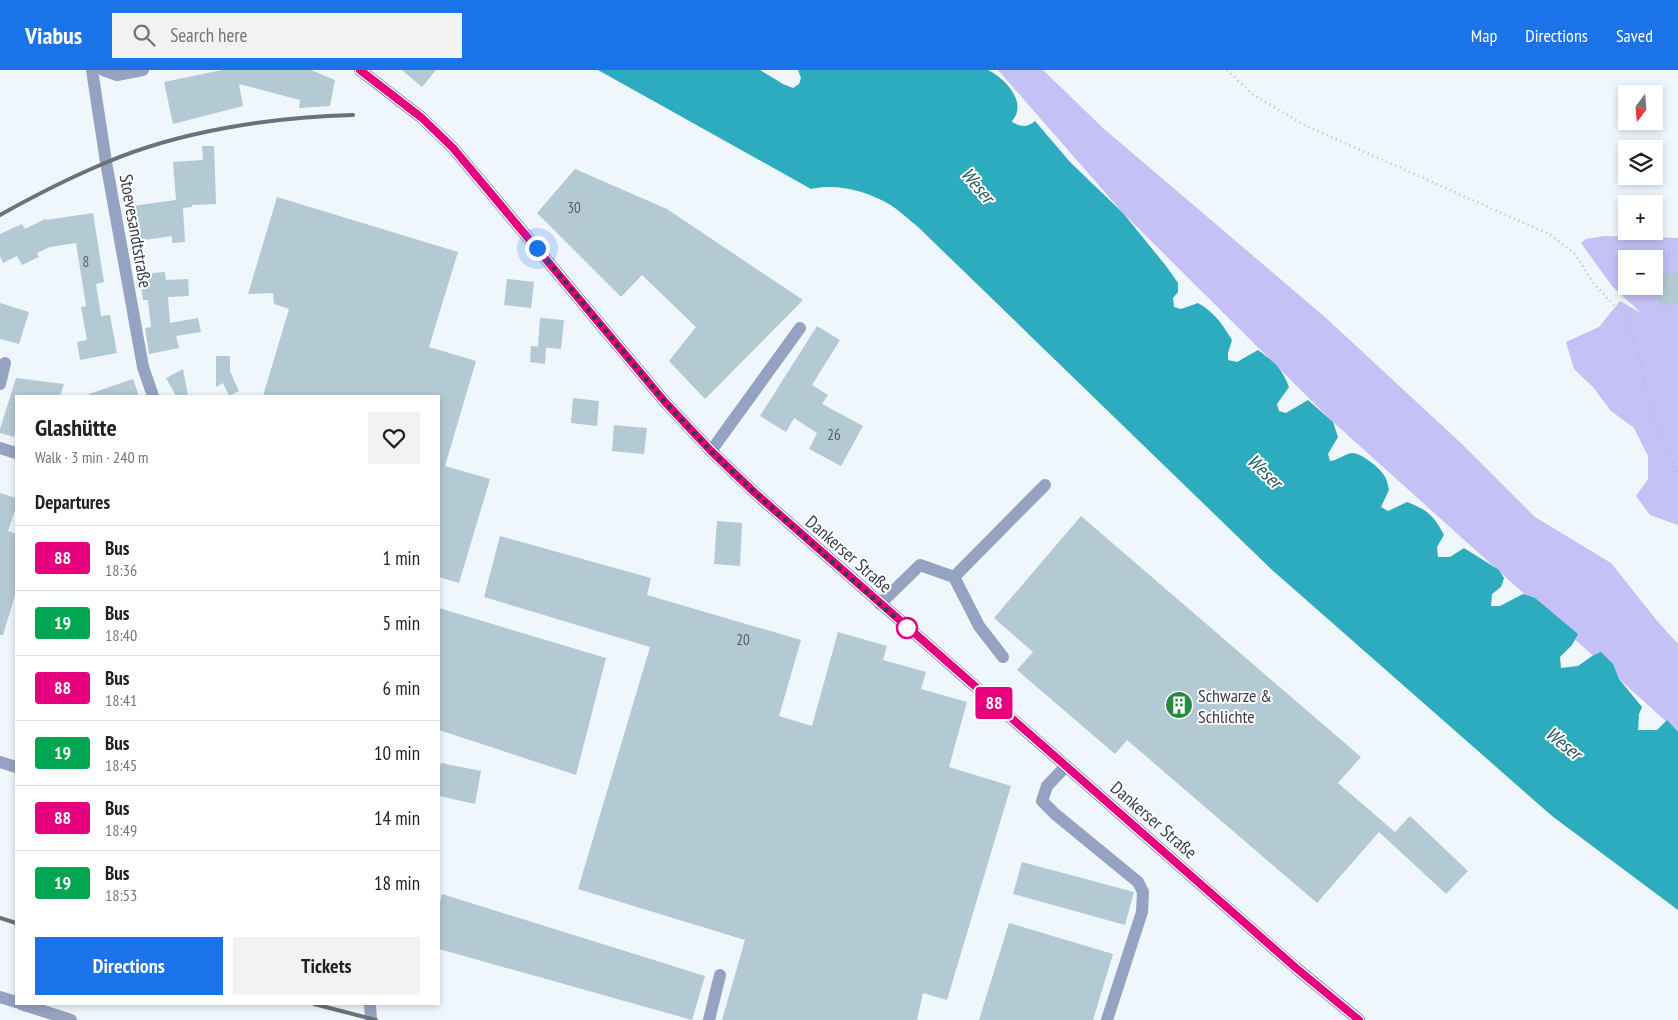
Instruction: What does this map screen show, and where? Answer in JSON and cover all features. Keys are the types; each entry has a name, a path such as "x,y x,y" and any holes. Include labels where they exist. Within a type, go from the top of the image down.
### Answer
{"main road":[{"name":"Dankerser Straße","path":"360,70 422,118 453,148 665,402 711,451 755,493 1296,968 1359,1020"}],"street":[{"name":"Stoevesandtstraße","path":"92,70 106,162 141,357 153,395"},
{"path":"103,70 117,75 143,70"},
{"path":"711,451 800,328"},
{"path":"0,384 5,363"},
{"path":"0,448 15,453"},
{"path":"954,577 1045,485"},
{"path":"880,604 920,565 954,577 979,626 1003,657"},
{"path":"0,762 15,767"},
{"path":"1066,766 1047,786 1042,801 1055,814 1138,882 1143,892 1142,912 1106,1020"},
{"path":"709,1020 720,975"},
{"path":"0,997 15,1002"},
{"path":"22,1005 45,1016 71,1020"},
{"path":"370,1005 371,1020"}],"path":[{"path":"1226,70 1252,94 1306,126 1549,234 1575,254 1594,284 1628,320 1655,423 1678,473"},
{"path":"1663,252 1678,251"}],"shaded area":[{"path":"998,70 1043,70 1103,128 1326,318 1464,446 1535,517 1611,563 1678,644 1678,732 1333,422 1123,213"},
{"path":"1604,236 1618,236 1618,240 1678,238 1678,525 1650,515 1636,496 1648,479 1648,456 1634,428 1611,411 1593,387 1574,369 1566,342 1599,327 1620,301 1641,313 1622,295 1663,295 1663,250 1618,250 1618,292 1581,243 1586,239"}],"water":[{"name":"Weser","path":"598,70 760,70 793,88 799,84 801,78 798,70 988,70 999,77 1009,87 1016,99 1017,112 1012,122 1024,126 1035,121 1070,162 1123,213 1166,266 1178,283 1178,292 1173,298 1174,307 1181,309 1198,303 1213,315 1222,324 1232,340 1228,360 1237,362 1258,350 1273,362 1280,370 1289,387 1277,404 1279,411 1286,413 1308,400 1333,422 1338,437 1328,454 1330,461 1356,453 1370,461 1382,472 1388,485 1389,490 1381,507 1388,511 1407,502 1430,514 1437,523 1444,535 1437,547 1438,557 1450,557 1464,548 1499,570 1504,578 1501,587 1492,594 1491,606 1500,606 1523,594 1535,598 1578,634 1572,645 1560,657 1561,668 1578,666 1601,652 1613,664 1619,679 1642,707 1639,714 1638,730 1657,730 1667,720 1678,732 1678,910 1552,816 1271,569 917,226 896,209 871,195 851,189 821,187 811,189"}],"building":[{"path":"222,70 311,70 335,80 330,106 299,108 300,100 239,84 243,106 173,124 164,82"},
{"path":"402,70 436,70 422,87"},
{"path":"202,146 214,146 216,204 192,205 192,207 183,208 185,242 172,243 172,236 137,241 132,206 176,200 173,162 203,160"},
{"path":"575,169 667,209 803,300 705,399 669,361 696,327 642,275 621,297 537,213"},
{"path":"277,197 458,252 429,347 476,361 445,466 490,479 459,583 440,577 440,395 263,395 289,309 274,304 273,293 248,294"},
{"path":"93,213 104,282 96,284 101,316 110,315 117,353 80,360 77,342 87,340 81,307 86,306 76,243 50,247 37,253 39,257 22,265 17,256 3,263 0,256 0,234 22,224 25,229 45,219"},
{"path":"165,272 166,280 188,279 189,296 168,297 170,323 198,318 201,332 176,336 179,348 149,354 145,328 151,327 148,300 143,300 140,274"},
{"path":"1678,272 1678,303 1660,307 1658,295 1663,295 1663,275"},
{"path":"507,279 534,282 531,308 504,305"},
{"path":"0,303 29,312 19,344 0,339"},
{"path":"540,318 564,320 561,349 538,347"},
{"path":"817,326 840,340 812,385 828,395 822,404 863,426 841,466 809,449 817,433 794,418 786,432 760,416"},
{"path":"531,346 546,347 545,364 530,362"},
{"path":"216,356 230,356 230,371 239,391 229,395 223,383 216,387"},
{"path":"183,369 188,395 175,395 166,378"},
{"path":"16,378 64,384 60,395 15,395 14,437 0,433"},
{"path":"133,379 139,395 89,395"},
{"path":"573,398 599,401 597,426 571,423"},
{"path":"614,425 647,428 644,454 612,451"},
{"path":"0,493 15,498 15,510 8,531 15,534 15,595 3,635 0,635"},
{"name":"Schwarze & Schlichte","path":"1081,516 1361,757 1338,783 1395,832 1410,816 1468,871 1446,894 1379,832 1317,903 1127,740 1115,754 1017,670 1033,652 994,618"},
{"path":"717,521 742,523 740,566 714,564"},
{"path":"500,536 651,578 647,595 801,640 779,716 812,726 838,632 887,646 883,660 926,672 921,689 967,702 949,767 1011,786 947,1000 923,993 917,1020 722,1020 745,940 578,889 650,647 484,597"},
{"path":"440,608 606,658 576,775 440,730"},
{"path":"441,763 481,771 475,804 440,796"},
{"path":"1022,862 1134,892 1125,925 1013,894"},
{"path":"442,894 705,976 692,1020 440,949 440,902"},
{"path":"1009,923 1113,954 1093,1020 979,1020"}],"railway":[{"path":"0,215 92,169 164,142 195,134 259,123 322,116 353,115"},
{"path":"0,918 15,923"},
{"path":"318,1005 376,1020"}],"bus line":[{"name":"88","path":"360,70 422,118 453,148 665,402 711,451 755,493 1296,968 1359,1020"}],"place":[{"name":"Schwarze & Schlichte","path":"1179,705"}],"route":[{"path":"537,248 665,402 711,451 755,493 909,630 907,628"}]}
